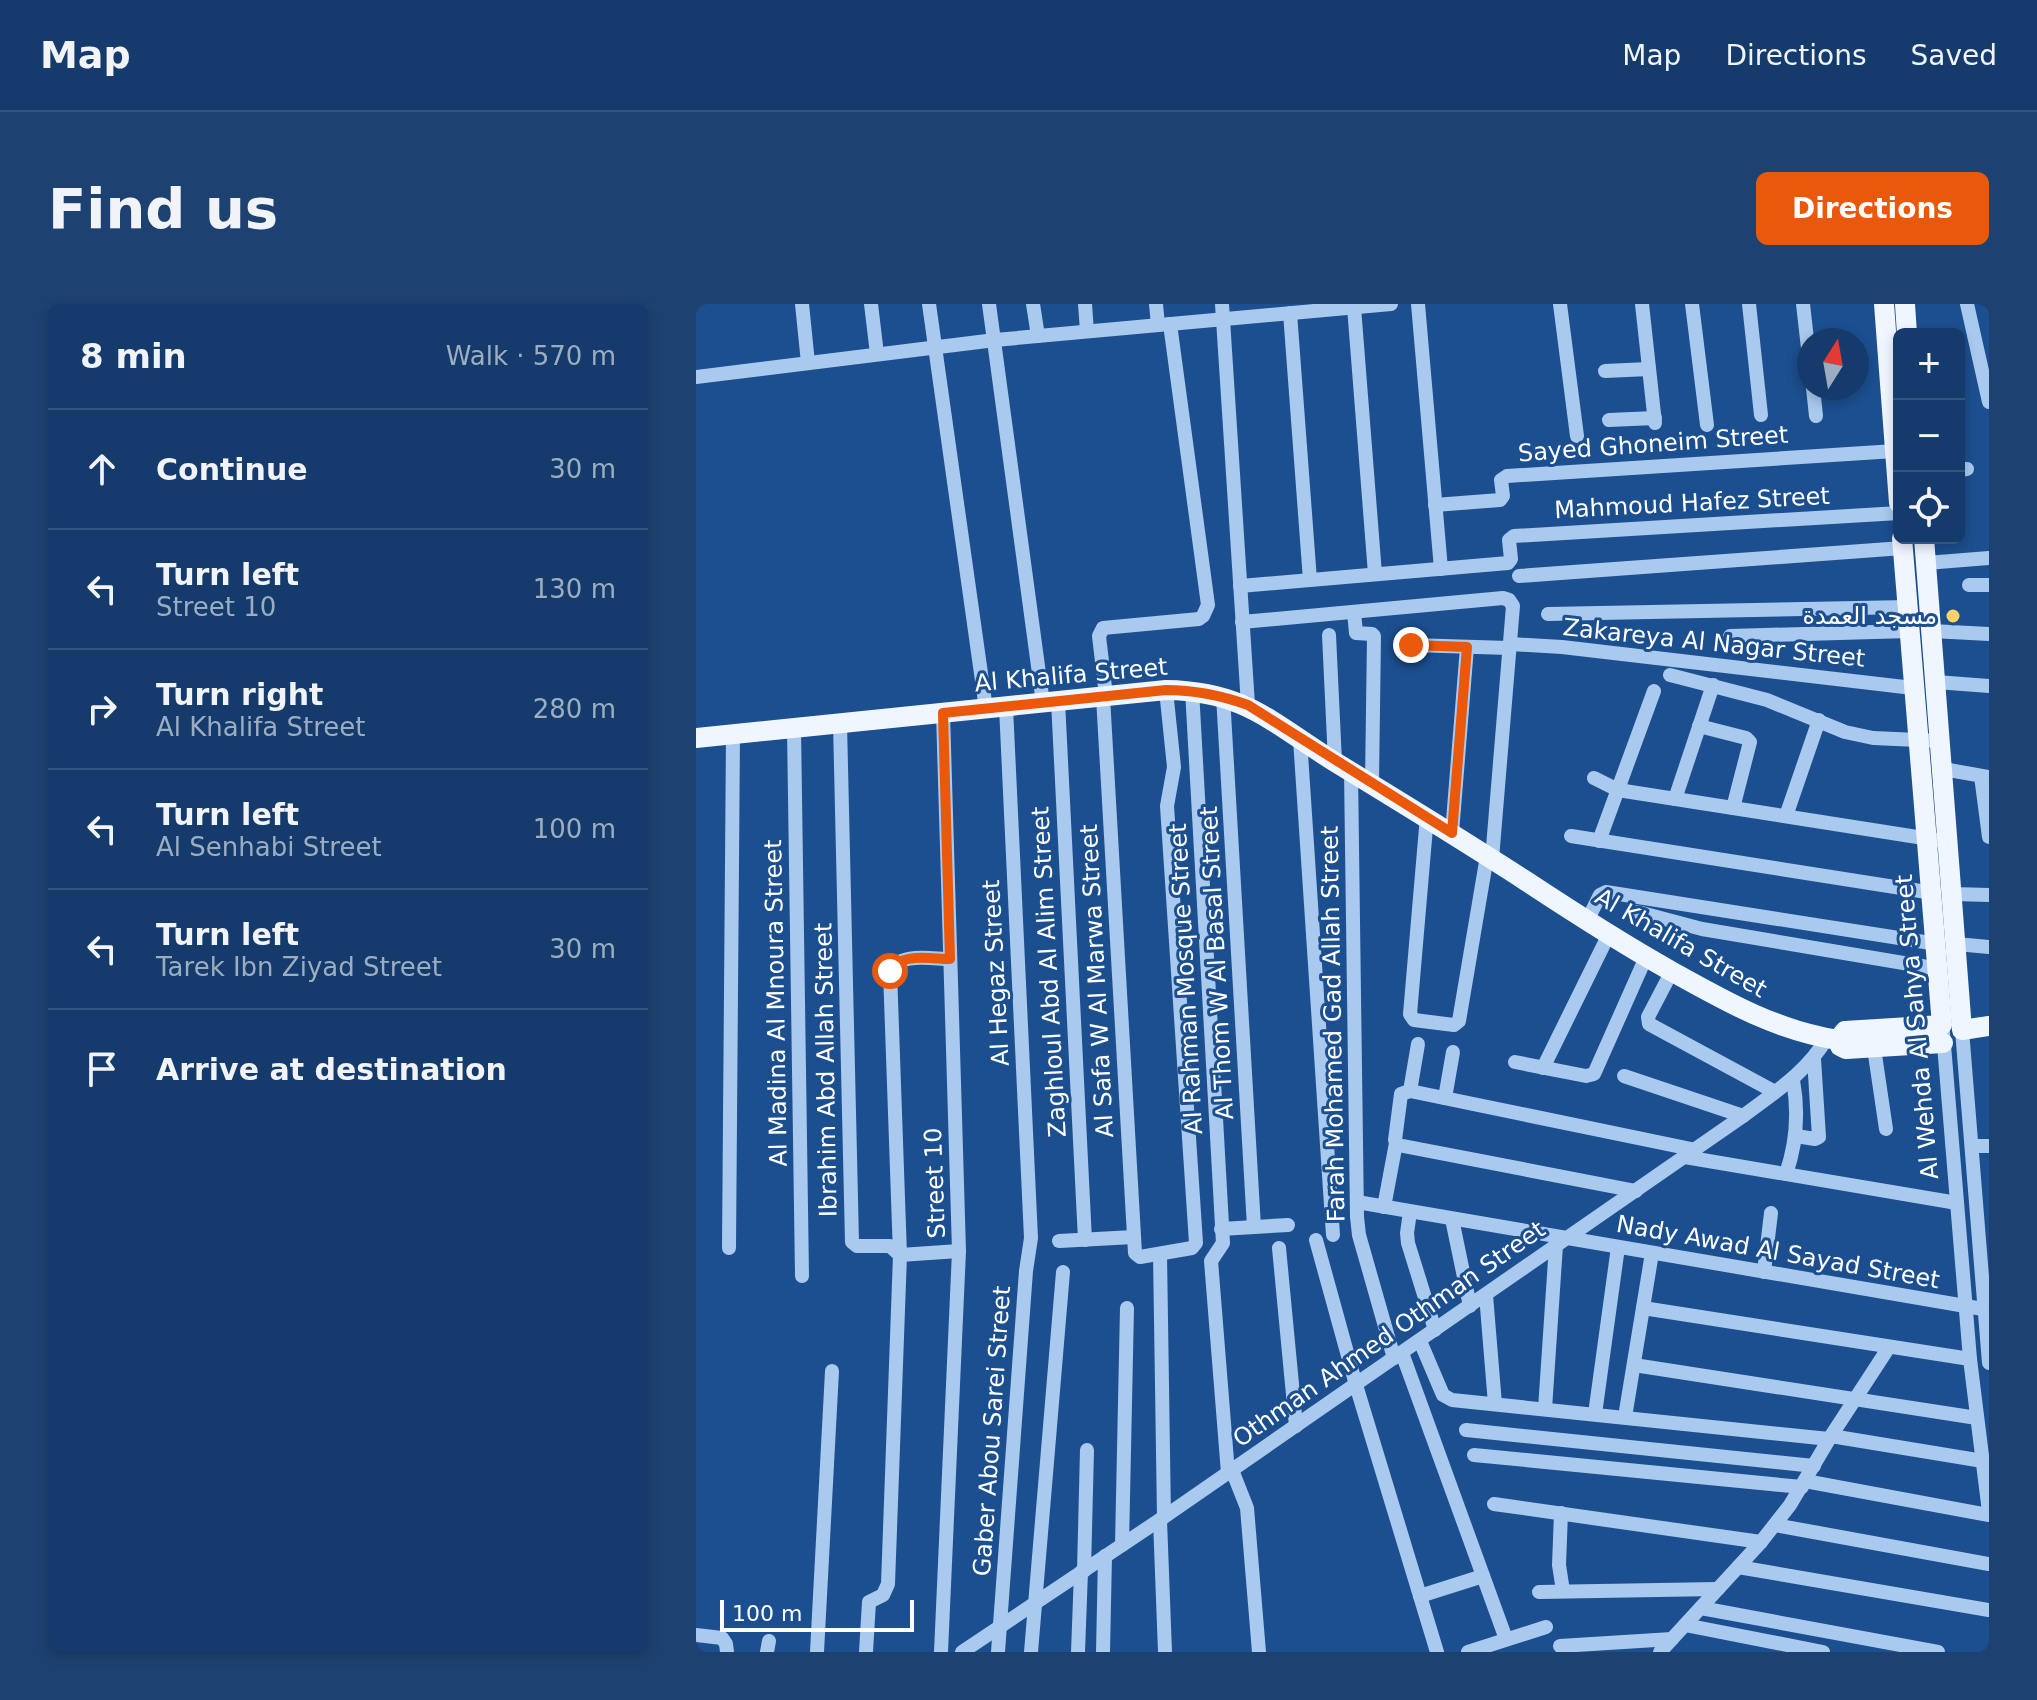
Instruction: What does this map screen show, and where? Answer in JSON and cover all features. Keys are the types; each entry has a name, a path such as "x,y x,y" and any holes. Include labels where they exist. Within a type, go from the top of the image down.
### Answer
{"main road":[{"path":"1884,304 1893,411"},
{"path":"1905,304 1907,328"},
{"name":"Al Wehda Al Sahya Street","path":"1903,544 1928,840 1943,894"},
{"name":"Al Wehda Al Sahya Street","path":"1924,544 1949,842 1943,894 1949,1033"},
{"name":"Al Khalifa Street","path":"696,738 1166,690 1192,690 1223,696 1248,705 1427,816 1587,921 1752,1015 1789,1029 1833,1039 1846,1049 1874,1048 1949,1033"},
{"path":"1833,1039 1849,1031 1949,1033 1989,1026"}],"street":[{"path":"802,304 808,363"},
{"path":"871,304 877,354"},
{"name":"Al Hegaz Street","path":"929,304 996,708 1031,1238"},
{"name":"Zaghloul Abd Al Alim Street","path":"989,304 1050,702 1085,1240"},
{"path":"1033,304 1038,336"},
{"path":"1085,304 1087,331"},
{"path":"1156,304 1164,324"},
{"path":"696,377 995,340 1164,324 1223,311 1290,313 1391,304"},
{"path":"1240,586 1441,569 1418,304"},
{"path":"1560,304 1577,436"},
{"path":"1609,420 1655,420 1642,304"},
{"path":"1692,304 1707,425"},
{"path":"1749,304 1761,415"},
{"path":"1803,304 1806,328"},
{"path":"1967,304 1988,397"},
{"path":"1358,306 1375,574"},
{"path":"1223,311 1248,705"},
{"path":"1290,313 1310,580"},
{"name":"Al Safa W Al Marwa Street","path":"1160,1254 1142,1257 1135,1253 1105,697 1099,636 1103,628 1199,619 1208,605 1164,324"},
{"path":"1605,371 1649,369"},
{"path":"1814,400 1816,416"},
{"name":"Sayed Ghoneim Street","path":"1435,505 1500,500 1503,496 1501,480 1507,476 1893,459"},
{"name":"Mahmoud Hafez Street","path":"1441,569 1508,563 1511,559 1509,542 1514,536 1893,513"},
{"path":"1519,576 1893,544"},
{"path":"1926,563 1989,558"},
{"path":"1969,585 1989,585"},
{"path":"1242,622 1503,598 1513,606 1490,858 1459,1021 1454,1025 1416,1021 1410,1014 1427,816"},
{"path":"1548,614 1908,607"},
{"path":"1354,612 1356,633 1374,636 1372,783"},
{"path":"1730,636 1910,631"},
{"path":"1932,631 1989,634"},
{"name":"Farah Mohamed Gad Allah Street","path":"1329,635 1343,766 1359,1235 1398,1356 1506,1639"},
{"name":"Zakareya Al Nagar Street","path":"1411,645 1562,647 1913,688"},
{"path":"1452,833 1467,647"},
{"path":"1670,675 1767,700 1845,732 1873,738 1941,741"},
{"path":"1936,682 1989,686"},
{"path":"1675,799 1713,685"},
{"path":"1165,1652 1160,1254 1192,1248 1196,1241 1167,806 1174,767 1166,690"},
{"name":"Al Rahman Mosque Street","path":"1192,690 1223,1245 1211,1261 1230,1472"},
{"path":"1599,841 1654,691"},
{"name":"Al Thom W Al Basal Street","path":"1223,696 1254,1227"},
{"name":"Street 10","path":"941,1652 959,1251 943,713"},
{"path":"1786,816 1819,720"},
{"name":"Ibrahim Abd Allah Street","path":"840,723 852,1242 859,1246 890,1246 900,1255"},
{"path":"1699,726 1746,738 1750,742 1733,808"},
{"name":"Al Madina Al Mnoura Street","path":"794,728 802,1276"},
{"path":"729,1248 733,734"},
{"path":"1300,739 1333,1235"},
{"path":"1943,769 1985,776 1989,837"},
{"path":"1594,778 1618,790 1949,842"},
{"path":"1571,836 1943,894 1989,895"},
{"path":"1587,921 1600,895 1606,892 1945,952"},
{"path":"1638,912 1702,929 1945,952 1989,947"},
{"path":"1543,1068 1609,934"},
{"path":"1515,1062 1586,1076 1595,1072 1646,957"},
{"path":"866,1652 869,1602 883,1595 888,1584 900,1255 890,971 894,963 901,959 950,959"},
{"path":"1672,971 1648,1017 1649,1024 1775,1092"},
{"name":"Al Wehda Al Sahya Street","path":"1949,1033 1982,1190 1983,1309 1989,1363"},
{"name":"Al Wehda Al Sahya Street","path":"1949,1033 1957,1203 1970,1359 1989,1506"},
{"name":"Othman Ahmed Othman Street","path":"962,1652 1230,1472 1690,1154 1793,1080 1833,1039"},
{"path":"1410,1091 1418,1044"},
{"path":"1874,1048 1886,1129"},
{"path":"1445,1098 1453,1052"},
{"path":"1796,1136 1819,1137 1814,1059"},
{"path":"1624,1076 1743,1116"},
{"path":"1786,1174 1796,1136 1797,1100 1793,1080"},
{"path":"1384,1207 1401,1094 1410,1091 1786,1174 1957,1203"},
{"path":"1396,1143 1636,1191"},
{"path":"1972,1146 1989,1146"},
{"name":"Nady Awad Al Sayad Street","path":"1357,1202 1561,1242 1618,1247 1983,1309"},
{"path":"1410,1212 1408,1243 1435,1330"},
{"path":"1764,1272 1771,1213"},
{"path":"1452,1219 1470,1306"},
{"path":"1221,1229 1288,1225"},
{"path":"1059,1241 1134,1237"},
{"name":"Gaber Abou Sarei Street","path":"998,1652 1031,1238"},
{"path":"1316,1240 1356,1385 1437,1652"},
{"path":"1545,1409 1561,1242"},
{"path":"1595,1414 1618,1247"},
{"path":"1279,1248 1296,1426"},
{"path":"900,1255 959,1251"},
{"path":"1625,1417 1652,1253"},
{"path":"1031,1652 1063,1272"},
{"path":"1486,1295 1495,1404"},
{"path":"1122,1545 1127,1308"},
{"path":"1643,1308 1970,1359"},
{"path":"1420,1341 1443,1395 1452,1400 1830,1438 1983,1461"},
{"path":"1660,1652 1775,1525 1889,1347"},
{"path":"1634,1365 1977,1418"},
{"path":"817,1652 832,1371"},
{"path":"1466,1430 1814,1466"},
{"path":"1078,1652 1087,1450"},
{"path":"1474,1455 1804,1484 1989,1506"},
{"path":"1230,1472 1247,1508 1259,1652"},
{"path":"1494,1504 1761,1542"},
{"path":"1561,1513 1559,1565 1563,1591"},
{"path":"1775,1525 1989,1564"},
{"path":"1103,1652 1105,1556"},
{"path":"1738,1567 1989,1610"},
{"path":"1420,1596 1483,1576"},
{"path":"1539,1592 1718,1589"},
{"path":"1701,1608 1938,1652"},
{"path":"1685,1625 1823,1652"},
{"path":"1468,1652 1546,1627"},
{"path":"696,1635 722,1638 727,1652"},
{"path":"1560,1646 1672,1639"}],"place":[{"name":"مسجد العمدة","path":"1953,616"}],"route":[{"path":"890,971 894,963 901,959 950,959 943,713 1166,690 1192,690 1223,696 1248,705 1452,833 1467,647 1411,645"}]}
